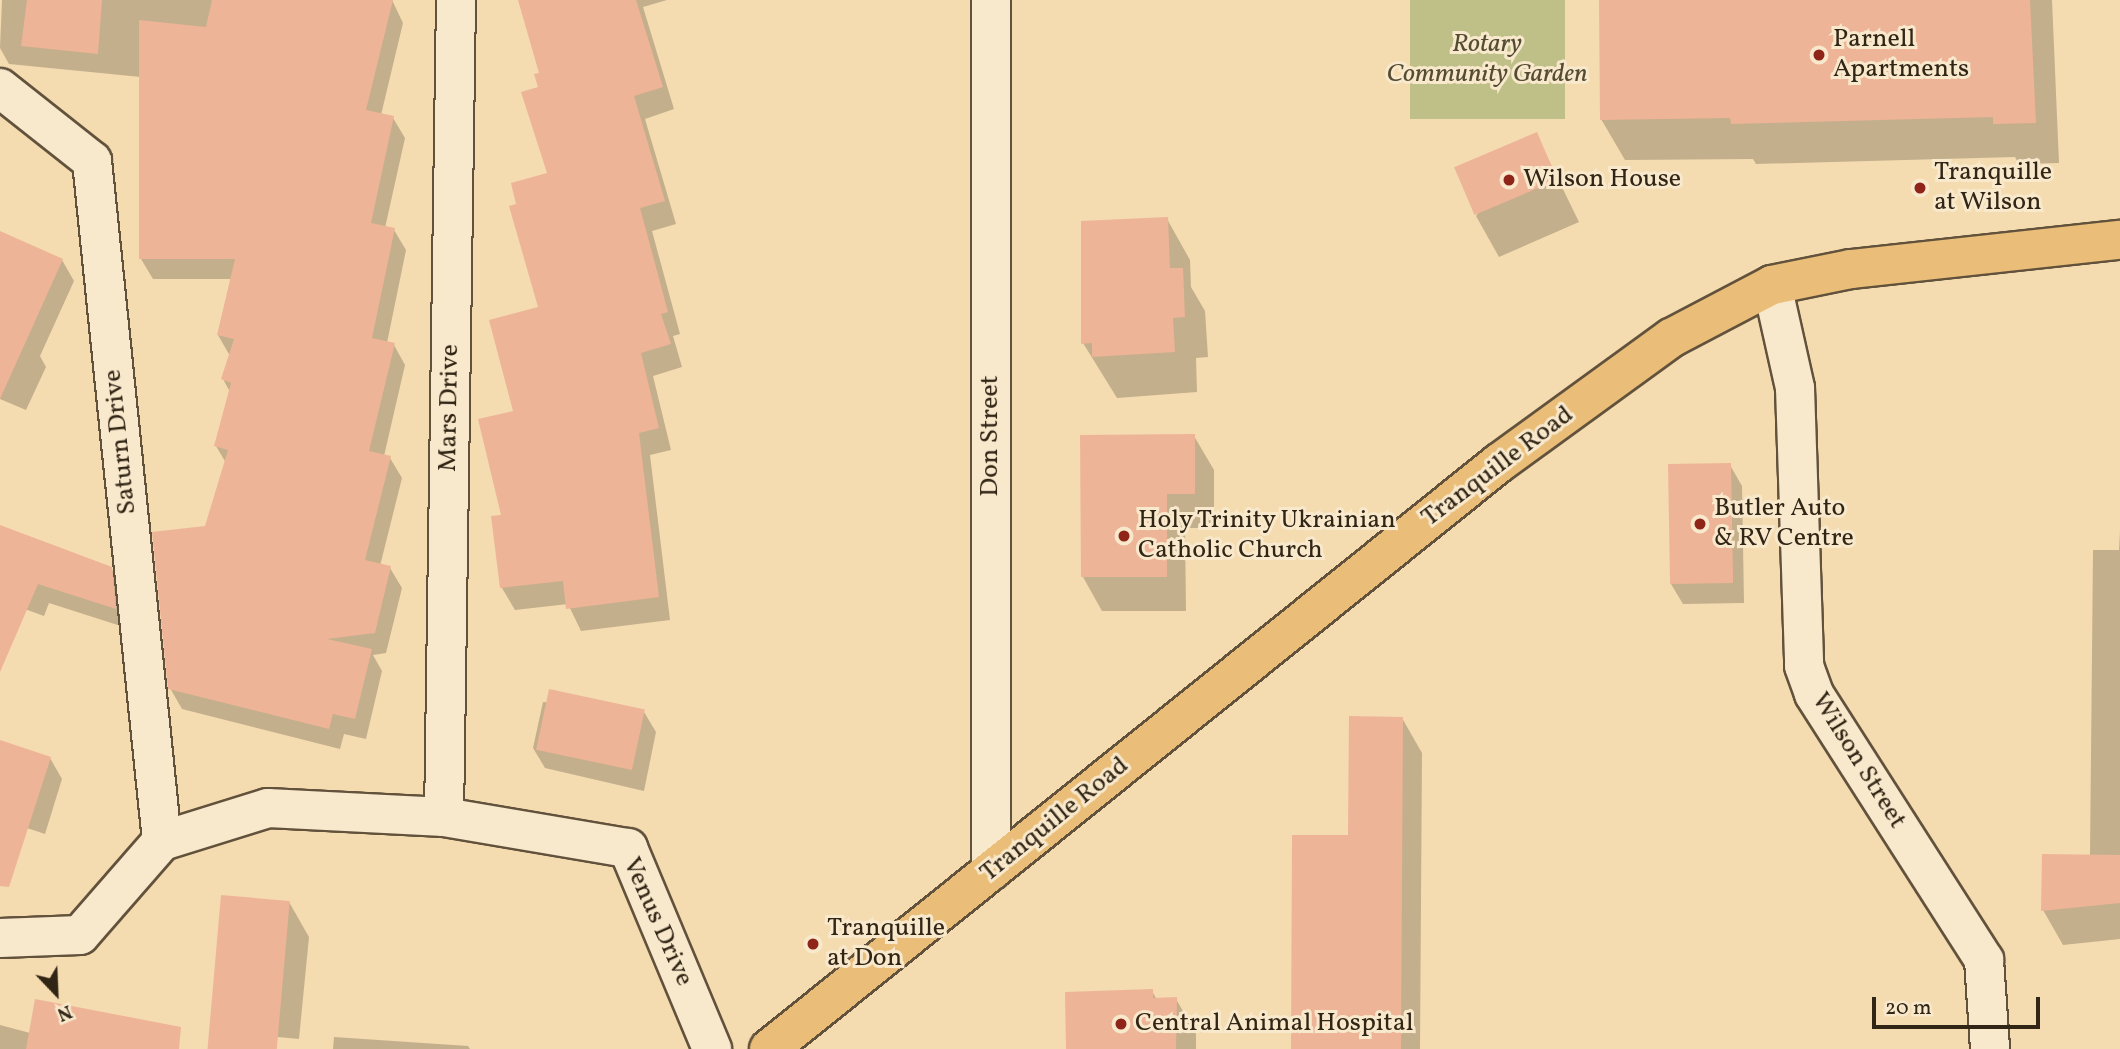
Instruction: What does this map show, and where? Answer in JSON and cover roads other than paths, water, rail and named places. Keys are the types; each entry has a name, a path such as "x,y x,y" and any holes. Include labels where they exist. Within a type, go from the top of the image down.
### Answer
{"main road":[{"name":"Tranquille Road","path":"769,1049 1499,463 1671,338 1772,285 1851,268 2120,240"}],"street":[{"name":"Mars Drive","path":"444,817 456,0"},
{"name":"Don Street","path":"991,0 991,871"},
{"name":"Saturn Drive","path":"0,88 92,161 162,841"},
{"name":"Wilson Street","path":"1772,285 1795,388 1804,666 1814,694 1984,960 1990,1049"},
{"path":"0,938 80,935 162,841 268,808 444,817"},
{"name":"Venus Drive","path":"444,817 628,848 712,1049"}],"place":[{"name":"Parnell Apartments","path":"1819,55"},
{"name":"Wilson House","path":"1509,180"},
{"name":"Tranquille at Wilson","path":"1920,188"},
{"name":"Butler Auto & RV Centre","path":"1700,524"},
{"name":"Holy Trinity Ukrainian Catholic Church","path":"1124,536"},
{"name":"Tranquille at Don","path":"813,944"},
{"name":"Central Animal Hospital","path":"1121,1024"}],"park label":[{"name":"Rotary Community Garden","path":"1487,60"}]}
